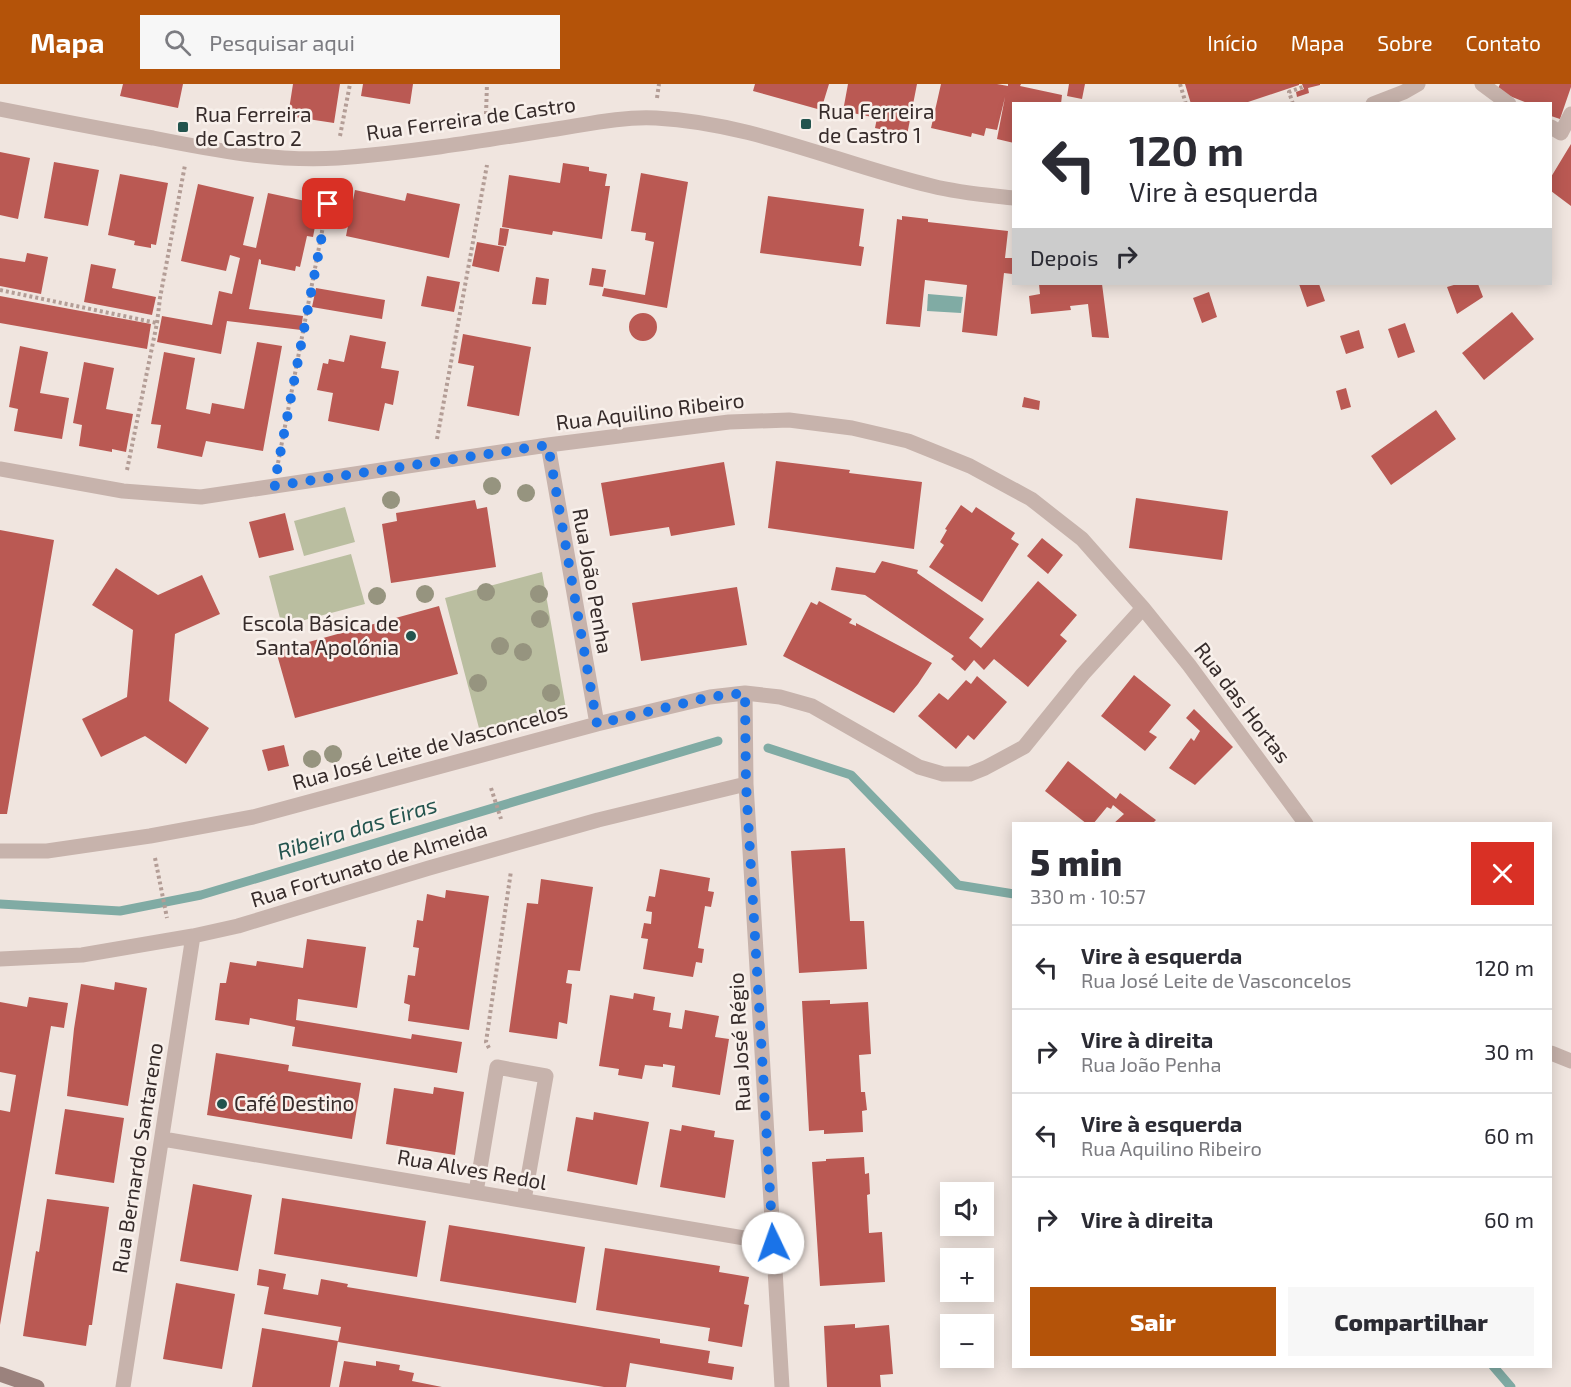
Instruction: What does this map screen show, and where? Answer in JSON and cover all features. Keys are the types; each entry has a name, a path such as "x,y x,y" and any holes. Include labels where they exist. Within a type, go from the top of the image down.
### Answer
{"street":[{"path":"1377,102 1418,84"},
{"path":"1482,84 1506,102"},
{"name":"Rua Ferreira de Castro","path":"0,110 268,158 336,158 487,140 610,121 653,118 719,126 791,144 932,186 978,195 1012,198"},
{"path":"1552,128 1561,133 1571,114"},
{"name":"Rua Aquilino Ribeiro","path":"0,469 123,491 201,497 548,445 729,422 789,420 852,428 908,441 970,466 1031,499 1082,539 1143,608"},
{"name":"Rua João Penha","path":"548,445 597,724"},
{"name":"Rua José Leite de Vasconcelos","path":"0,851 47,852 253,817 597,724 710,697 745,693 780,697 812,706 920,767 943,774 970,774 1024,747 1083,674 1143,608"},
{"name":"Rua das Hortas","path":"1143,608 1196,674 1305,822"},
{"name":"Rua José Régio","path":"745,693 746,784 782,1387"},
{"name":"Rua Fortunato de Almeida","path":"0,959 82,955 238,926 598,820 746,784"},
{"name":"Rua Bernardo Santareno","path":"123,1387 193,936"},
{"path":"1552,1053 1571,1061"},
{"path":"476,1192 497,1067 546,1076 524,1200"},
{"name":"Rua Alves Redol","path":"163,1139 773,1243"},
{"path":"0,1374 37,1387"}],"path":[{"path":"274,486 350,84"},
{"path":"486,114 487,84"},
{"path":"656,100 659,84"},
{"path":"1180,84 1185,102"},
{"path":"1292,102 1289,92 1304,87"},
{"path":"123,491 189,145"},
{"path":"438,433 487,165"},
{"path":"0,290 157,322"},
{"path":"491,788 501,819"},
{"path":"150,836 166,916"},
{"path":"497,1067 486,1042 511,871"}],"green space":[{"path":"345,507 355,542 304,556 294,521"},
{"path":"351,554 365,604 282,626 269,576"},
{"path":"542,572 566,709 480,732 445,598"}],"water":[{"path":"928,294 963,297 961,313 927,311"}],"building":[{"path":"123,84 183,84 178,108 120,96"},
{"path":"293,84 340,84 334,123 288,116"},
{"path":"363,84 413,84 410,104 361,96"},
{"path":"755,84 829,84 821,110 753,91"},
{"path":"848,84 917,84 907,135 875,128 877,118 843,111"},
{"path":"941,84 1008,86 1008,84 1021,84 1020,86 1062,95 1061,102 1012,102 1012,143 997,139 1005,97 997,130 986,128 984,136 972,133 971,137 931,128"},
{"path":"1069,84 1085,84 1082,99 1067,96"},
{"path":"1185,84 1299,84 1248,102 1190,102"},
{"path":"1302,84 1320,85 1308,88 1309,93 1297,97 1296,92 1304,89"},
{"path":"1500,84 1571,84 1560,119 1552,116 1552,102 1525,102 1497,91"},
{"path":"1571,144 1571,206 1552,192 1552,175"},
{"path":"0,152 30,158 18,219 0,215"},
{"path":"54,162 99,170 88,226 44,218"},
{"path":"563,163 589,167 589,171 607,174 605,186 610,186 602,239 553,231 552,235 502,227 509,175 560,183"},
{"path":"641,173 688,182 667,308 602,296 604,288 645,295 654,242 645,240 646,233 631,231"},
{"path":"120,174 168,183 156,245 151,244 151,248 134,245 135,241 108,235"},
{"path":"198,184 254,197 243,245 256,248 268,193 310,202 307,214 317,216 313,237 307,236 300,267 296,266 295,271 261,264 259,259 249,309 303,316 301,330 227,321 221,354 157,342 162,316 212,325 219,291 232,294 240,258 230,255 226,271 181,261"},
{"path":"355,190 405,201 407,193 460,204 449,258 346,236"},
{"path":"768,196 864,209 859,246 864,247 861,266 760,253"},
{"path":"902,216 928,219 928,222 1008,231 1005,258 1012,258 1012,274 1004,273 997,336 962,332 967,285 925,280 920,327 886,324 897,219 902,220"},
{"path":"500,228 509,229 506,246 498,245"},
{"path":"477,242 504,247 499,272 472,266"},
{"path":"27,253 48,257 41,294 0,286 0,258 25,262"},
{"path":"91,264 116,269 112,288 156,297 152,315 84,302"},
{"path":"592,268 606,270 603,287 589,285"},
{"path":"427,276 460,282 454,312 421,306"},
{"path":"536,277 549,279 546,305 532,304"},
{"path":"1039,285 1102,285 1109,338 1092,337 1088,304 1070,306 1071,310 1031,314 1029,296 1040,294"},
{"path":"1299,285 1319,285 1325,301 1307,307"},
{"path":"1478,285 1483,297 1457,314 1447,287"},
{"path":"316,288 385,300 382,319 312,307"},
{"path":"1209,292 1217,317 1202,323 1193,298"},
{"path":"0,296 151,324 147,349 0,323"},
{"path":"1512,312 1534,339 1484,380 1462,353"},
{"path":"643,313 653,317 657,327 653,337 643,341 633,337 629,327 633,317"},
{"path":"1405,323 1415,352 1398,358 1388,329"},
{"path":"1359,330 1364,348 1346,354 1340,336"},
{"path":"463,334 531,347 519,416 467,406 474,366 458,363"},
{"path":"350,335 386,342 381,368 399,371 393,405 385,403 379,431 328,421 333,393 317,390 323,363 328,364 329,359 344,362"},
{"path":"257,342 282,346 263,451 206,441 202,457 157,448 161,425 151,424 164,352 195,358 186,409 210,414 212,403 244,409"},
{"path":"20,346 48,352 40,393 69,398 62,439 14,431 18,409 9,407"},
{"path":"84,362 114,368 106,409 133,414 126,452 79,446 82,425 73,423"},
{"path":"1346,388 1351,407 1341,410 1336,391"},
{"path":"1024,397 1040,401 1039,410 1022,407"},
{"path":"1436,410 1456,439 1391,485 1371,456"},
{"path":"776,461 922,482 914,549 768,528"},
{"path":"724,462 735,525 671,536 669,527 610,536 601,483"},
{"path":"1136,498 1228,511 1222,560 1129,548"},
{"path":"475,500 477,509 487,507 496,567 391,583 382,524 397,521 396,513"},
{"path":"961,505 972,513 976,507 1015,533 1011,539 1019,544 982,602 929,567 944,545 940,542 947,530 945,529"},
{"path":"285,513 294,550 259,558 249,522"},
{"path":"0,530 54,540 7,814 0,814"},
{"path":"1042,538 1063,555 1048,574 1027,556"},
{"path":"882,561 918,570 917,573 984,619 969,638 981,648 1038,581 1077,615 1060,635 1067,641 1028,687 994,659 984,670 974,660 965,671 951,659 954,656 865,595 831,590 836,567 875,573"},
{"path":"116,568 158,595 202,575 220,614 175,634 169,701 209,728 186,764 145,736 101,757 82,719 127,697 133,630 92,605"},
{"path":"737,587 747,645 641,661 632,603"},
{"path":"819,601 852,619 849,623 856,626 856,623 932,663 894,713 783,656 811,602 817,605"},
{"path":"439,606 458,674 295,718 276,651"},
{"path":"1134,675 1171,705 1149,732 1157,737 1145,751 1101,716"},
{"path":"977,676 1007,702 974,740 968,735 956,749 918,716 939,693 948,700 966,680 971,684"},
{"path":"1194,709 1233,747 1195,785 1169,768 1191,738 1194,741 1200,731 1186,718"},
{"path":"284,745 289,766 268,771 262,750"},
{"path":"1068,761 1116,799 1120,793 1156,820 1154,822 1115,822 1124,814 1113,805 1111,809 1107,807 1095,822 1084,822 1045,791"},
{"path":"845,848 850,921 864,921 867,969 799,973 791,851"},
{"path":"660,869 710,878 708,891 714,892 711,907 705,906 698,948 704,949 702,963 696,962 693,977 643,969 648,939 641,938 644,923 651,924 652,912 646,911 649,896 655,897"},
{"path":"541,879 593,887 580,971 568,970 566,983 572,984 567,1024 559,1022 557,1039 509,1032 527,903 538,904"},
{"path":"446,890 489,896 469,1030 408,1021 410,1005 404,1003 408,975 415,976 419,948 413,947 417,920 423,921 427,894 445,898"},
{"path":"307,939 366,947 357,1008 298,999 296,1020 411,1039 412,1034 462,1042 457,1073 292,1046 295,1027 250,1018 249,1025 215,1020 220,983 226,983 230,962 256,966 257,961 303,968"},
{"path":"115,982 147,988 128,1106 67,1096 81,984 114,990"},
{"path":"634,993 655,997 653,1010 671,1013 669,1027 682,1029 685,1010 719,1016 715,1037 729,1039 720,1095 672,1087 675,1066 645,1065 642,1079 618,1075 619,1069 599,1066 610,995 633,999"},
{"path":"29,997 68,1003 64,1028 51,1026 0,1325 0,1110 10,1112 16,1075 0,1072 0,1002 27,1007"},
{"path":"830,1000 830,1004 868,1002 871,1054 859,1055 861,1092 865,1092 867,1110 862,1111 863,1132 824,1134 824,1130 809,1131 802,1001"},
{"path":"216,1053 289,1065 288,1071 361,1083 352,1139 207,1115"},
{"path":"434,1087 464,1092 455,1155 386,1144 394,1088 433,1094"},
{"path":"65,1109 124,1118 114,1183 55,1174"},
{"path":"594,1112 649,1122 637,1185 567,1171 576,1117 593,1120"},
{"path":"682,1125 715,1131 714,1137 734,1140 725,1198 660,1187 670,1129 681,1131"},
{"path":"864,1157 865,1174 869,1173 870,1194 867,1195 869,1233 882,1232 885,1282 820,1286 812,1162"},
{"path":"193,1184 252,1195 238,1271 180,1261"},
{"path":"282,1198 426,1221 417,1277 274,1254"},
{"path":"47,1199 109,1207 92,1325 89,1325 86,1346 23,1336 36,1251 39,1252"},
{"path":"449,1225 585,1247 576,1303 440,1281"},
{"path":"605,1248 720,1266 719,1272 749,1277 744,1304 749,1305 742,1347 708,1341 710,1328 596,1310"},
{"path":"259,1269 286,1274 283,1289 318,1295 321,1279 348,1284 347,1287 660,1339 660,1343 710,1351 708,1363 734,1367 732,1380 630,1363 626,1387 604,1387 338,1342 341,1327 264,1314 269,1287 257,1285"},
{"path":"176,1283 235,1294 222,1369 163,1359"},
{"path":"855,1324 855,1328 889,1325 893,1374 880,1375 881,1387 827,1387 824,1326"},
{"path":"262,1328 338,1341 330,1387 252,1387"},
{"path":"344,1361 376,1366 376,1361 400,1365 399,1370 414,1373 412,1381 442,1387 339,1387"}],"waterway":[{"name":"Ribeira das Eiras","path":"0,904 120,911 201,895 718,741"},
{"name":"Ribeira das Eiras","path":"768,748 851,775 958,885 1012,894"},
{"name":"Ribeira das Eiras","path":"1495,1368 1511,1387"}],"place":[{"name":"Rua Ferreira de Castro 1","path":"806,124"},
{"name":"Rua Ferreira de Castro 2","path":"183,127"},
{"name":"Escola Básica de Santa Apolónia","path":"411,636"},
{"name":"Café Destino","path":"222,1104"}],"route":[{"path":"328,204 274,486 548,445 597,724 710,697 745,693 746,784 773,1243"}]}
